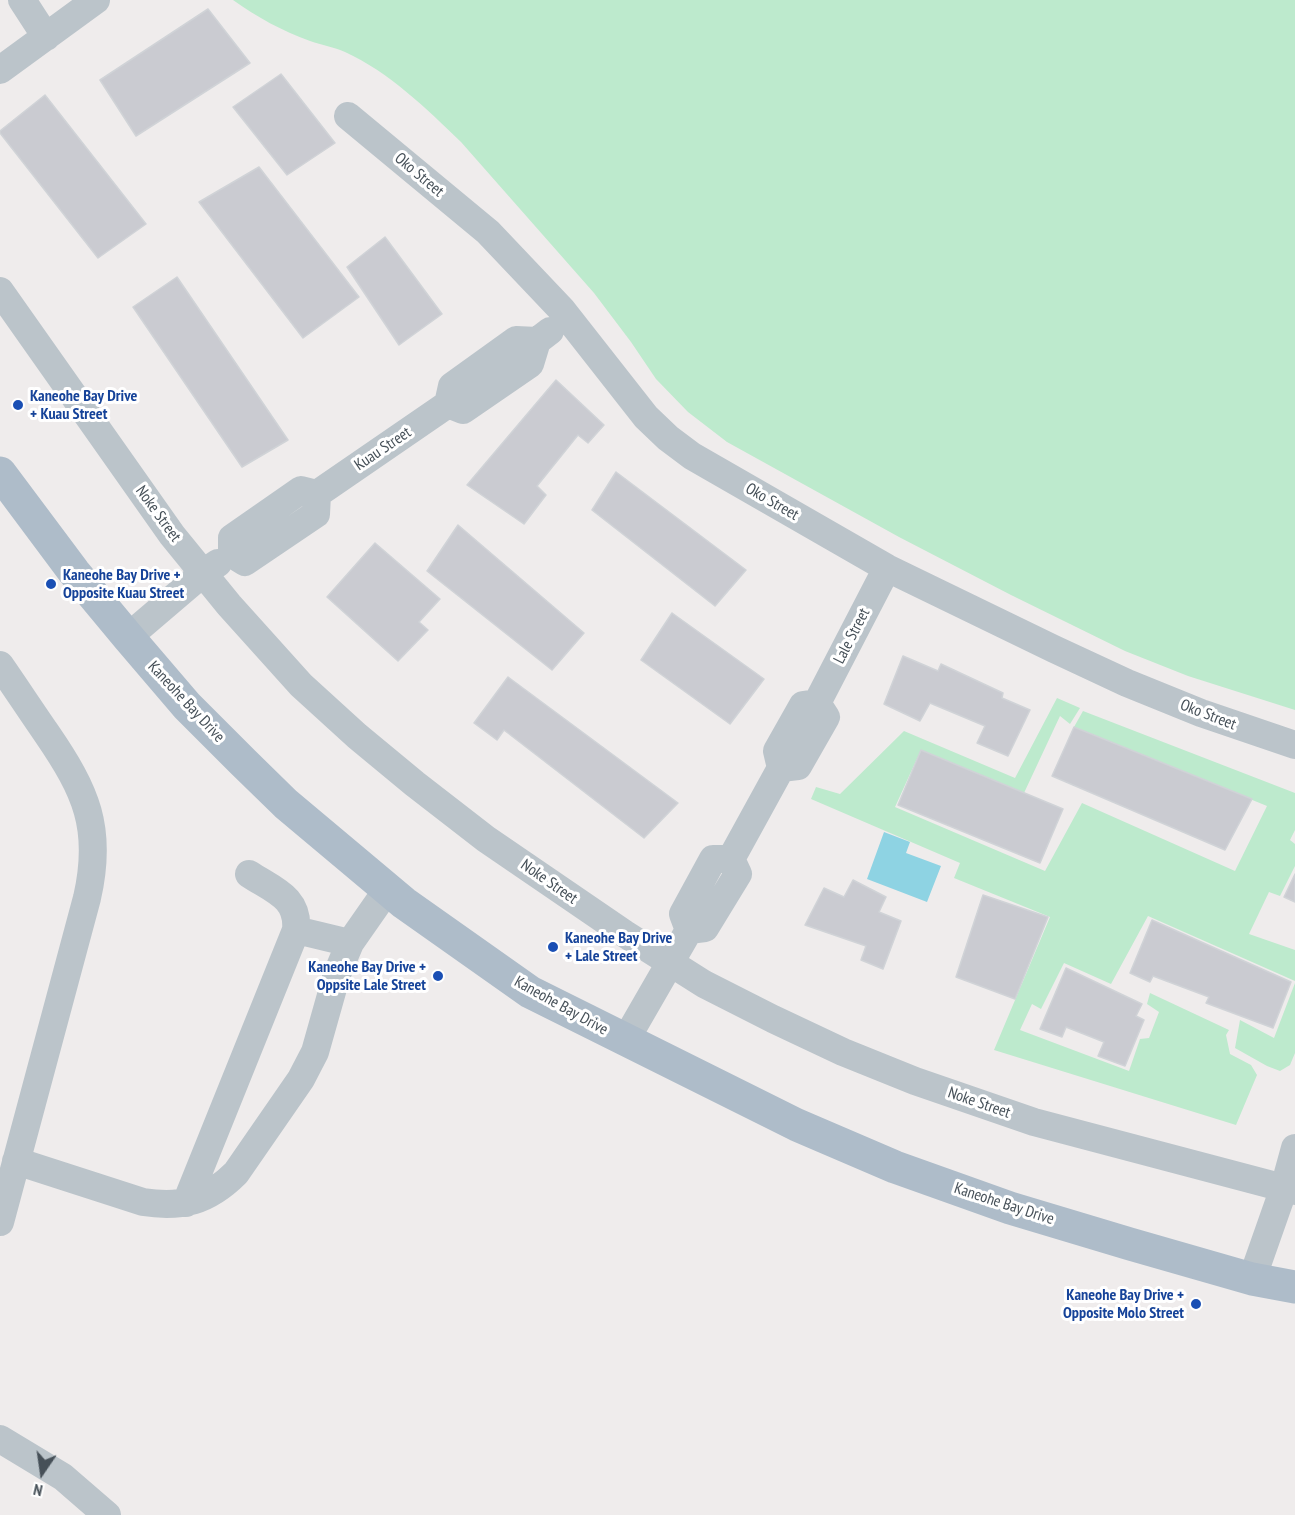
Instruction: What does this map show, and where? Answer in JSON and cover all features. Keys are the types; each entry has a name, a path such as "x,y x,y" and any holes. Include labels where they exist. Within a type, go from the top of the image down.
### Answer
{"main road":[{"name":"Kaneohe Bay Drive","path":"0,473 74,572 187,706 272,790 387,890 460,945 530,992 797,1125 896,1167 1010,1208 1252,1279 1295,1287"},
{"name":"Kaneohe Bay Drive","path":"1252,1279 1295,1302"}],"lane":[{"path":"22,0 46,37"},
{"path":"0,70 96,0"},
{"name":"Oko Street","path":"348,116 488,232 569,317 626,394 646,417 692,456 887,568 1127,683 1201,713 1295,745"},
{"name":"Noke Street","path":"0,291 172,535 230,605 301,685 398,770 486,839 625,934 704,984 843,1052 915,1081 1034,1122 1290,1190"},
{"name":"Kuau Street","path":"128,637 203,573 232,554 232,538 301,490 317,494 448,404 452,386 516,340 537,341 569,317"},
{"name":"Lale Street","path":"625,1041 689,930 683,914 713,860 731,859 781,768 777,751 803,705 817,703 887,568"},
{"path":"0,665 71,769 82,790 89,812 93,845 92,877 87,898 0,1221"},
{"path":"186,1203 296,930 296,914 289,900 249,874"},
{"path":"16,1161 143,1202 161,1205 186,1203 211,1194 236,1173 301,1079 315,1052 337,974 350,943 387,890"},
{"path":"296,930 350,943"},
{"path":"1252,1279 1290,1190 1295,1148"},
{"path":"0,1440 63,1478 107,1515"}],"green space":[{"path":"233,0 1295,0 1295,710 1188,676 1125,651 899,537 727,442 688,412 656,379 594,293 461,142 421,104 361,60 341,50 290,33"},
{"path":"1057,698 1080,708 1070,724 1060,716 1024,793 921,750 895,807 1045,871 1082,803 1235,871 1267,806 1074,727 1083,711 1295,793 1295,830 1290,840 1295,844 1295,866 1280,896 1269,892 1249,934 1295,950 1295,981 1148,916 1111,984 1064,963 1041,1009 1032,1004 1020,1030 1129,1071 1140,1039 1149,1038 1159,1012 1147,1004 1150,993 1229,1030 1226,1035 1230,1054 1251,1065 1257,1075 1236,1125 994,1050 1050,917 954,878 960,863 811,799 816,787 840,794 904,731 1015,778"},
{"path":"1295,983 1295,1053 1290,1065 1280,1071 1235,1048 1240,1020 1274,1038"}],"water":[{"path":"884,832 910,842 906,853 941,866 927,902 867,879"}],"building":[{"path":"208,9 250,63 136,136 100,80"},
{"path":"281,74 335,143 287,175 233,107"},
{"path":"45,95 146,224 98,258 0,133"},
{"path":"259,167 359,297 303,338 199,202"},
{"path":"385,237 442,314 399,345 347,267"},
{"path":"177,277 288,440 242,467 133,307"},
{"path":"556,380 604,425 588,443 578,435 537,486 546,495 524,524 467,485"},
{"path":"616,472 746,570 715,606 592,510"},
{"path":"458,525 584,633 552,670 427,571"},
{"path":"375,543 440,599 419,622 428,630 398,661 327,597"},
{"path":"672,613 764,679 730,724 641,660"},
{"path":"903,656 938,671 941,664 1003,693 1002,698 1030,710 1008,756 977,743 985,726 930,703 920,721 884,704"},
{"path":"508,677 678,803 644,838 504,730 497,740 474,723"},
{"path":"1074,727 1252,799 1225,850 1052,776"},
{"path":"921,750 1063,809 1040,863 898,805"},
{"path":"1295,874 1295,902 1284,897"},
{"path":"853,880 886,897 879,912 901,921 883,969 861,960 866,946 805,925 824,888 844,897"},
{"path":"983,895 1048,917 1015,999 956,977"},
{"path":"1152,920 1291,982 1273,1028 1206,1003 1209,997 1153,976 1150,982 1130,973"},
{"path":"1066,968 1142,1004 1136,1016 1144,1020 1125,1066 1098,1056 1104,1042 1066,1027 1062,1037 1040,1029"}],"place":[{"name":"Kaneohe Bay Drive + Kuau Street","path":"18,405"},
{"name":"Kaneohe Bay Drive + Opposite Kuau Street","path":"51,584"},
{"name":"Kaneohe Bay Drive + Lale Street","path":"553,947"},
{"name":"Kaneohe Bay Drive + Oppsite Lale Street","path":"438,976"},
{"name":"Kaneohe Bay Drive + Opposite Molo Street","path":"1196,1304"}]}
